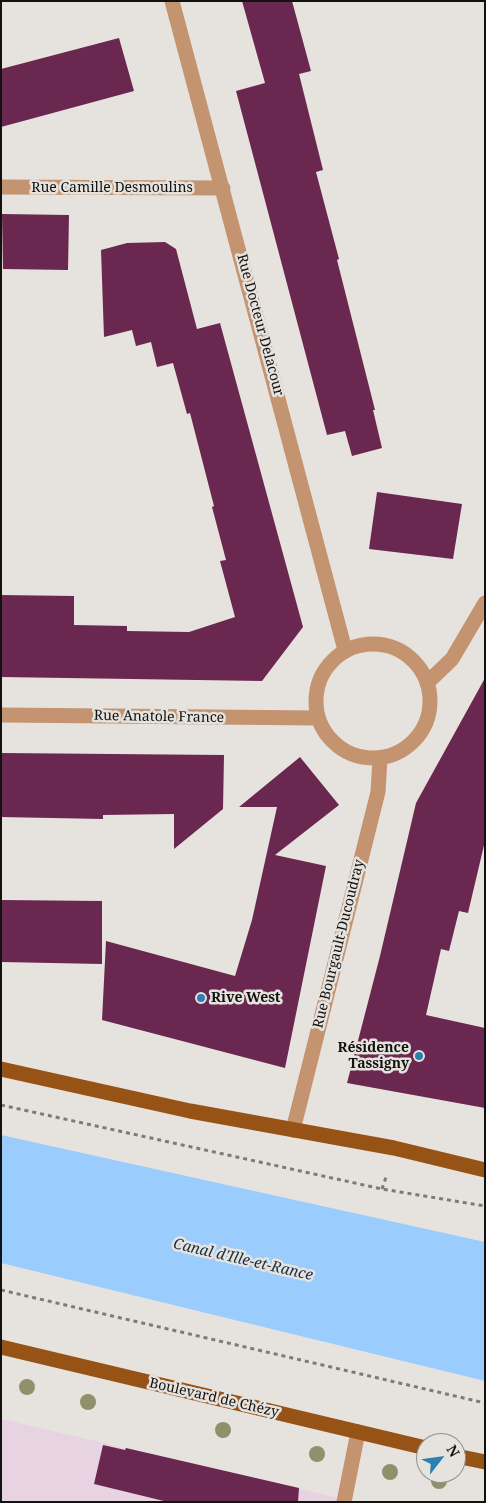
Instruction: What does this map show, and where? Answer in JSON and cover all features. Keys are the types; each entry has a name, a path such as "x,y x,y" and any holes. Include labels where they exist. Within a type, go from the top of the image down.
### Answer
{"main road":[{"path":"1,1069 190,1111 394,1148 485,1170"},
{"name":"Boulevard de Chézy","path":"1,1347 416,1446"},
{"path":"466,1458 485,1462"}],"street":[{"name":"Rue Docteur Delacour","path":"172,1 345,650"},
{"name":"Rue Camille Desmoulins","path":"1,187 223,188"},
{"path":"427,683 452,659 485,603"},
{"path":"364,644 384,644 403,652 418,665 427,683 430,700 428,716 421,732 411,744 396,754 380,758 365,758 349,754 335,745 325,733 318,718 315,698 319,679 330,662 345,650 364,644"},
{"name":"Rue Anatole France","path":"1,715 318,718"},
{"name":"Rue Bourgault-Ducoudray","path":"293,1130 378,792 380,758"},
{"path":"344,1502 358,1432"}],"path":[{"path":"1,1105 382,1189 485,1206"},
{"path":"1,1290 485,1403"}],"shaded area":[{"path":"1,1419 262,1480 356,1502 1,1502"}],"water":[{"name":"Canal d'Ille-et-Rance","path":"1,1135 485,1242 485,1381 1,1263"}],"building":[{"path":"242,1 292,1 311,71 299,74 323,170 316,172 339,259 337,260 375,410 373,410 382,448 352,456 345,431 327,435 236,91 265,83"},
{"path":"119,38 134,91 1,127 1,69"},
{"path":"2,214 69,215 68,270 3,269"},
{"path":"165,242 176,249 197,329 220,323 303,627 262,681 1,677 1,595 74,596 74,625 127,626 127,631 189,632 235,617 220,561 226,560 212,507 214,506 190,413 187,414 173,363 157,367 151,342 136,346 132,330 104,337 101,250 127,243"},
{"path":"377,492 462,504 453,559 369,549"},
{"path":"485,678 485,841 468,913 459,911 449,951 441,949 426,1015 485,1028 485,1108 347,1083 380,956 416,803"},
{"path":"1,753 224,755 223,809 174,849 174,814 103,815 103,819 1,817"},
{"name":"Rive West","path":"300,757 339,805 275,855 326,866 285,1068 102,1020 106,941 235,976 252,920 277,807 239,807"},
{"path":"1,900 102,901 102,964 1,962"},
{"path":"103,1445 125,1450 126,1448 299,1488 298,1502 168,1502 94,1484"}],"place":[{"name":"Rive West","path":"201,998"},
{"name":"Résidence Tassigny","path":"419,1056"}]}
